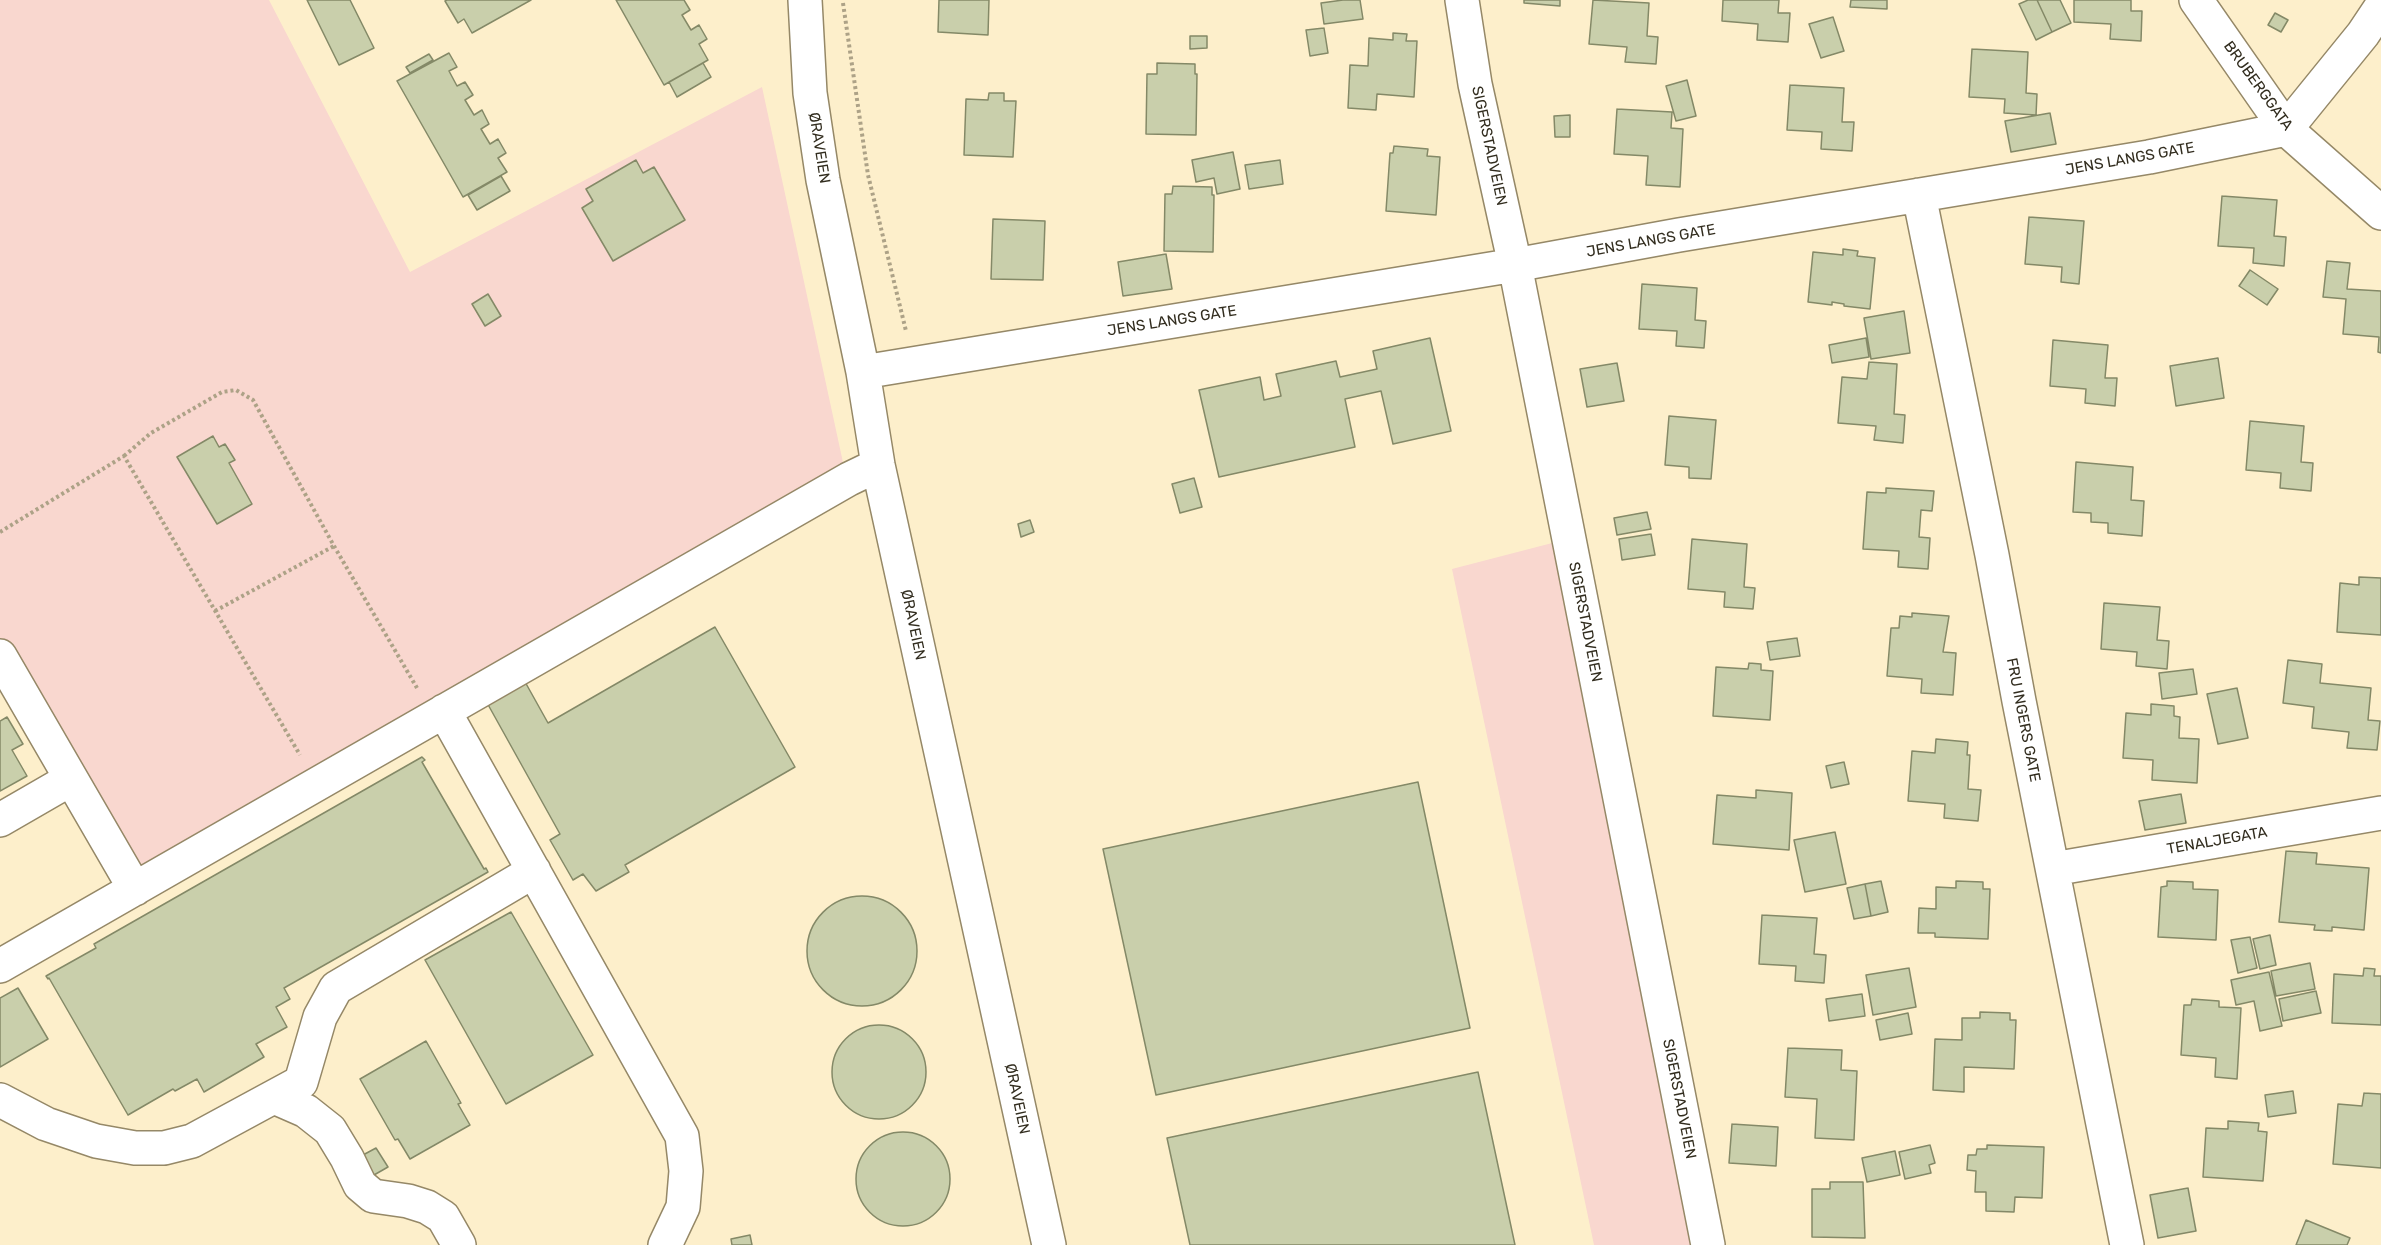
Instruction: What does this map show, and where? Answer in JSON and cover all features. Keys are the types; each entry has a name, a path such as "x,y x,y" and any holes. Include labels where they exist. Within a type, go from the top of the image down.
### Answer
{"street":[{"name":"ØRAVEIEN","path":"805,0 810,93 823,180 863,372 878,465 1049,1245"},
{"name":"SIGERSTADVEIEN","path":"1462,0 1475,84 1515,265 1708,1245"},
{"name":"BRUBERGGATA","path":"2196,0 2286,129 2381,213"},
{"path":"2286,129 2363,34 2381,8"},
{"name":"JENS LANGS GATE","path":"863,372 1515,265 1679,235 2149,157 2286,129"},
{"name":"FRU INGERS GATE","path":"1919,195 2127,1245"},
{"path":"0,966 849,479 878,465"},
{"path":"0,656 135,889"},
{"path":"439,714 534,871 682,1136 686,1171 683,1207 665,1245"},
{"path":"0,820 71,779"},
{"name":"TENALJEGATA","path":"2052,869 2381,813"},
{"path":"0,1100 46,1124 96,1141 135,1148 164,1148 192,1141 301,1082 320,1017 336,988 534,871"},
{"path":"274,1097 306,1111 330,1130 360,1185 373,1196 408,1201 427,1207 443,1217 459,1245"}],"path":[{"path":"843,0 868,175 914,364"},
{"path":"0,532 124,456 151,433 222,392 236,390 253,400 334,546 439,714"},
{"path":"124,456 317,784"},
{"path":"216,611 334,546"}],"shaded area":[{"path":"0,0 269,0 410,272 762,87 847,481 125,895 0,662"},
{"path":"1556,542 1696,1245 1594,1245 1452,569"}],"building":[{"path":"307,0 350,0 374,48 339,65"},
{"path":"531,0 472,33 464,19 458,23 445,1"},
{"path":"616,0 684,0 690,10 682,15 691,30 699,25 707,39 699,44 708,60 664,85"},
{"path":"939,0 989,0 988,35 938,32"},
{"path":"1360,0 1363,19 1324,24 1321,3"},
{"path":"1524,0 1560,0 1560,6 1524,3"},
{"path":"1593,0 1649,3 1647,36 1658,37 1656,64 1625,62 1627,47 1589,44"},
{"path":"1723,0 1779,0 1778,13 1790,13 1788,42 1757,40 1758,24 1722,21"},
{"path":"1851,0 1887,0 1887,9 1850,7"},
{"path":"2028,0 2037,0 2052,32 2036,40 2019,4"},
{"path":"2037,0 2060,0 2071,23 2052,32"},
{"path":"2074,0 2131,0 2131,11 2142,11 2141,41 2110,39 2111,24 2074,22"},
{"path":"2275,13 2288,20 2281,32 2268,25"},
{"path":"1833,17 1844,51 1821,58 1809,24"},
{"path":"1324,28 1328,53 1310,56 1306,30"},
{"path":"1393,33 1407,34 1406,41 1417,41 1414,97 1377,94 1376,110 1348,108 1350,65 1368,66 1369,38 1393,40"},
{"path":"1190,36 1207,36 1207,48 1190,49"},
{"path":"1972,49 2028,52 2026,93 2037,94 2036,115 2004,113 2005,99 1969,97"},
{"path":"449,53 457,67 449,71 457,86 465,82 473,95 465,100 474,115 482,110 489,124 481,129 490,144 498,139 506,153 498,158 507,172 463,197 397,81"},
{"path":"429,54 433,60 410,73 406,67"},
{"path":"703,63 711,77 677,97 669,82"},
{"path":"1157,63 1195,64 1195,74 1197,74 1196,135 1146,134 1147,74 1157,74"},
{"path":"1687,80 1696,116 1676,121 1666,86"},
{"path":"1790,85 1844,88 1842,122 1854,122 1852,151 1821,149 1822,132 1787,130"},
{"path":"989,93 1004,93 1004,101 1016,101 1013,157 964,155 966,99 988,100"},
{"path":"1617,109 1672,112 1671,128 1683,129 1680,187 1646,185 1648,156 1614,154"},
{"path":"2050,113 2056,144 2011,152 2005,121"},
{"path":"1570,115 1570,137 1555,137 1554,116"},
{"path":"1394,146 1428,149 1427,156 1440,157 1436,215 1386,211 1390,153 1393,153"},
{"path":"1233,152 1240,189 1217,194 1214,178 1196,182 1192,160"},
{"path":"636,160 643,173 654,167 685,220 613,261 582,208 593,201 586,189"},
{"path":"1280,160 1283,184 1249,189 1245,165"},
{"path":"501,176 510,191 477,210 468,195"},
{"path":"1173,186 1212,187 1212,195 1214,195 1213,252 1164,251 1165,194 1172,194"},
{"path":"2222,196 2277,200 2274,236 2286,237 2284,266 2253,263 2254,248 2218,246"},
{"path":"2029,217 2084,221 2079,284 2061,282 2062,267 2025,264"},
{"path":"993,219 1045,221 1043,280 991,279"},
{"path":"1843,249 1858,251 1857,256 1875,258 1870,309 1832,302 1832,305 1808,302 1813,252 1843,255"},
{"path":"1166,254 1172,289 1123,296 1118,262"},
{"path":"2327,261 2350,263 2347,289 2381,291 2381,353 2378,352 2379,337 2343,334 2346,299 2323,297"},
{"path":"2250,270 2278,289 2267,305 2239,286"},
{"path":"1642,284 1697,288 1695,320 1706,321 1704,348 1676,346 1677,331 1639,329"},
{"path":"488,294 501,316 485,326 472,304"},
{"path":"1904,311 1910,353 1871,359 1864,318"},
{"path":"1430,338 1451,431 1393,444 1381,391 1345,399 1355,447 1219,477 1199,390 1260,377 1264,400 1281,396 1276,374 1336,361 1340,377 1377,369 1373,351"},
{"path":"1866,338 1869,357 1832,363 1829,345"},
{"path":"2053,340 2108,345 2105,378 2117,378 2115,406 2085,403 2086,389 2050,386"},
{"path":"2218,358 2224,398 2176,406 2170,366"},
{"path":"1869,362 1897,364 1894,414 1905,415 1903,443 1874,440 1876,426 1838,423 1842,377 1867,379"},
{"path":"1617,363 1624,401 1587,407 1580,369"},
{"path":"1669,416 1716,420 1711,479 1689,478 1689,467 1665,465"},
{"path":"2250,421 2304,426 2301,462 2313,463 2311,491 2280,488 2281,473 2246,470"},
{"path":"213,436 219,447 225,444 235,460 229,463 252,504 217,524 177,457"},
{"path":"2076,462 2133,467 2131,500 2144,501 2142,536 2108,533 2108,523 2091,522 2091,513 2073,512"},
{"path":"1194,478 1202,507 1180,513 1172,484"},
{"path":"1886,488 1934,491 1932,511 1921,510 1919,537 1930,538 1928,569 1898,567 1899,551 1863,549 1867,492 1886,493"},
{"path":"1647,512 1651,529 1617,535 1614,518"},
{"path":"1030,520 1034,532 1021,537 1018,524"},
{"path":"1651,534 1655,555 1622,560 1619,539"},
{"path":"1692,539 1747,544 1744,587 1755,588 1753,609 1724,607 1725,592 1688,589"},
{"path":"2359,577 2381,578 2381,635 2337,632 2340,583 2359,585"},
{"path":"2104,603 2160,607 2157,640 2169,641 2167,669 2136,666 2137,652 2101,649"},
{"path":"1912,613 1949,616 1943,652 1956,653 1953,695 1921,693 1922,679 1887,676 1891,628 1899,628 1900,616 1912,617"},
{"path":"715,627 795,767 625,865 629,872 596,891 583,874 573,880 550,840 560,834 486,701 524,680 548,723"},
{"path":"1797,638 1800,656 1770,660 1767,642"},
{"path":"2288,660 2322,664 2320,683 2371,688 2368,720 2380,721 2377,750 2347,748 2349,732 2312,728 2314,707 2283,703"},
{"path":"1749,663 1761,664 1761,670 1773,671 1770,720 1713,716 1716,667 1748,669"},
{"path":"2193,669 2197,694 2162,699 2159,673"},
{"path":"2237,688 2248,738 2218,744 2207,694"},
{"path":"2151,704 2174,706 2174,716 2180,717 2179,738 2199,739 2197,783 2152,780 2153,760 2123,758 2126,713 2151,715"},
{"path":"7,717 23,744 12,750 27,776 0,791 0,721"},
{"path":"1936,739 1968,742 1967,755 1970,755 1968,789 1981,790 1978,821 1944,818 1945,804 1908,801 1912,751 1935,753"},
{"path":"422,757 425,760 422,762 484,869 486,868 488,872 284,988 290,999 276,1007 287,1027 256,1044 264,1057 204,1092 197,1079 175,1091 173,1089 128,1115 46,976 96,948 94,944"},
{"path":"1844,762 1849,784 1831,788 1826,766"},
{"path":"1418,782 1470,1028 1156,1095 1103,849"},
{"path":"1756,790 1792,793 1789,850 1713,844 1717,795 1756,798"},
{"path":"2181,794 2186,823 2145,830 2139,801"},
{"path":"1835,832 1846,884 1805,892 1794,840"},
{"path":"2286,851 2317,853 2316,864 2369,868 2364,930 2332,927 2332,931 2314,930 2315,925 2279,922"},
{"path":"1881,881 1888,912 1871,916 1865,884"},
{"path":"1956,881 1983,882 1983,889 1990,889 1988,939 1935,937 1935,933 1918,933 1919,908 1936,909 1936,887 1956,888"},
{"path":"2167,881 2193,882 2193,889 2218,890 2216,940 2158,937 2161,887 2167,886"},
{"path":"1865,884 1871,916 1854,919 1847,888"},
{"path":"862,896 883,900 901,912 913,930 917,951 913,972 901,990 883,1002 862,1006 841,1002 823,990 811,972 807,951 811,930 823,912 841,900"},
{"path":"511,912 593,1055 506,1104 425,960"},
{"path":"1762,915 1817,918 1814,954 1826,955 1824,983 1795,981 1796,966 1759,964"},
{"path":"2270,935 2276,965 2260,969 2253,939"},
{"path":"2250,937 2257,968 2238,973 2231,940"},
{"path":"2310,963 2315,989 2276,996 2271,971"},
{"path":"1909,968 1916,1007 1873,1015 1866,975"},
{"path":"2364,968 2375,969 2374,976 2381,976 2381,1025 2332,1023 2334,974 2363,976"},
{"path":"2269,972 2282,1026 2260,1031 2254,1001 2236,1005 2231,980"},
{"path":"18,988 48,1039 0,1067 0,998"},
{"path":"2316,991 2321,1013 2283,1021 2279,999"},
{"path":"1862,994 1865,1016 1829,1021 1826,999"},
{"path":"2192,999 2219,1001 2219,1007 2241,1008 2237,1079 2215,1077 2216,1058 2181,1055 2184,1005 2191,1005"},
{"path":"1980,1012 2010,1013 2010,1020 2016,1020 2014,1069 1964,1067 1964,1092 1933,1090 1935,1039 1962,1040 1962,1018 1980,1018"},
{"path":"1908,1013 1912,1034 1880,1040 1876,1020"},
{"path":"879,1025 897,1028 913,1038 923,1054 926,1072 923,1090 913,1106 897,1116 879,1119 861,1116 845,1106 835,1090 832,1072 835,1054 845,1038 861,1028"},
{"path":"426,1041 461,1103 458,1104 470,1125 410,1159 398,1139 395,1140 360,1079"},
{"path":"1788,1048 1842,1050 1841,1070 1857,1071 1854,1140 1815,1138 1817,1099 1785,1097"},
{"path":"1478,1072 1515,1245 1190,1245 1167,1138"},
{"path":"2293,1091 2296,1113 2268,1117 2265,1095"},
{"path":"2364,1093 2381,1094 2381,1168 2333,1164 2338,1104 2362,1106"},
{"path":"2228,1121 2259,1123 2258,1131 2267,1132 2263,1181 2203,1177 2206,1128 2228,1129"},
{"path":"1732,1124 1778,1127 1776,1166 1729,1163"},
{"path":"903,1132 921,1135 936,1146 947,1161 950,1179 947,1197 936,1212 921,1223 903,1226 885,1223 870,1212 859,1197 856,1179 859,1161 870,1146 885,1135"},
{"path":"1930,1145 1935,1163 1929,1165 1931,1173 1905,1179 1899,1152"},
{"path":"1987,1145 2044,1147 2042,1198 2015,1197 2014,1212 1986,1211 1986,1192 1975,1192 1976,1171 1967,1170 1968,1155 1976,1155 1977,1149 1987,1149"},
{"path":"376,1148 388,1167 374,1175 363,1155"},
{"path":"1895,1151 1900,1175 1867,1182 1862,1158"},
{"path":"1830,1182 1863,1182 1865,1238 1812,1237 1812,1189 1830,1189"},
{"path":"2188,1188 2196,1231 2158,1238 2150,1195"},
{"path":"2306,1220 2350,1238 2347,1245 2296,1245"},
{"path":"750,1235 752,1245 732,1245 731,1239"}]}
